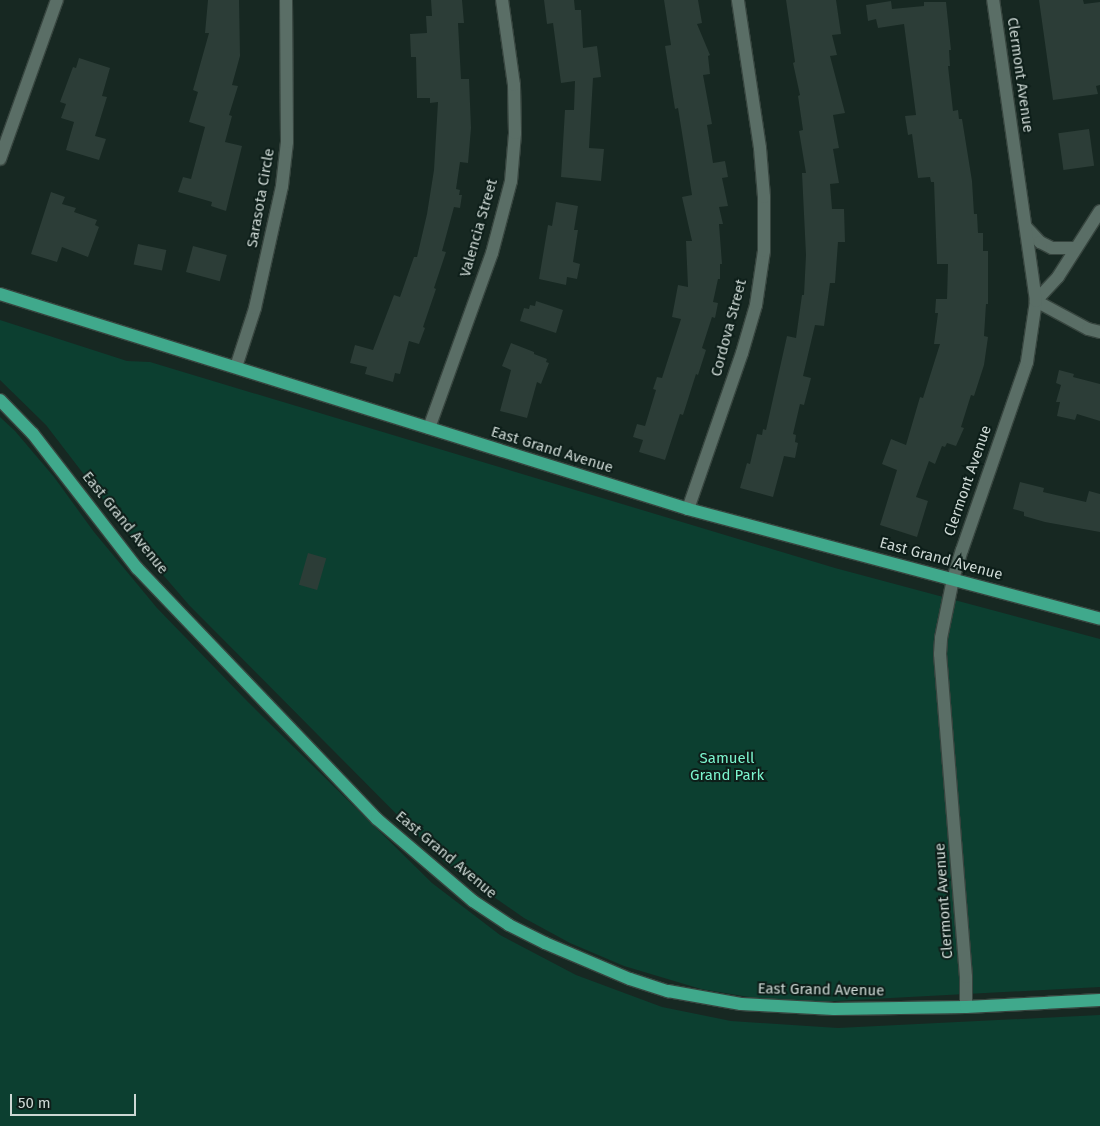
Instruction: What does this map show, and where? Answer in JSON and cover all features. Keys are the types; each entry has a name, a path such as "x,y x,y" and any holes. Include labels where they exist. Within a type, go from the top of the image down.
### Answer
{"main road":[{"name":"East Grand Avenue","path":"0,294 688,509 1100,619"},
{"name":"East Grand Avenue","path":"0,400 33,434 137,568 377,819 473,901 509,925 554,947 630,979 668,991 741,1004 834,1009 966,1007 1100,1000"}],"street":[{"path":"0,158 56,0"},
{"name":"Sarasota Circle","path":"236,367 255,308 282,186 287,142 286,0"},
{"name":"Valencia Street","path":"429,428 492,253 510,181 515,133 514,85 502,0"},
{"name":"Cordova Street","path":"688,509 742,353 756,305 764,251 764,197 760,148 738,0"},
{"name":"Clermont Avenue","path":"966,1007 966,977 940,654 941,638 953,579 1027,362 1036,300 993,0"},
{"path":"1100,211 1058,278 1036,300 1088,329 1100,332"},
{"path":"1026,227 1040,242 1052,248 1076,248"}],"green space":[{"name":"Samuell Grand Park","path":"0,320 127,361 150,362 835,568 1100,639 1100,987 834,1001 755,998 701,989 624,966 570,943 524,918 445,863 189,605 145,554 46,425 0,380"},
{"path":"0,417 15,431 54,477 94,532 157,608 248,702 432,883 500,935 576,975 662,1007 731,1021 838,1028 1100,1015 1100,1126 0,1126"}],"building":[{"path":"208,0 239,0 240,56 232,85 238,86 229,115 232,116 225,142 242,146 226,211 211,206 212,202 178,192 183,177 191,179 205,127 189,122 198,92 193,90 209,33 205,33"},
{"path":"431,0 462,0 464,23 458,23 461,79 469,79 471,128 468,163 460,162 456,189 460,190 459,195 462,195 460,208 454,207 442,251 446,252 423,327 425,328 419,344 409,341 400,374 395,373 393,382 365,374 367,367 350,363 355,345 373,350 394,295 400,297 414,257 417,257 427,214 434,170 438,102 430,103 430,98 417,98 416,57 411,57 410,34 427,33 426,16 432,16"},
{"path":"544,0 574,0 575,10 581,10 583,48 597,46 601,77 593,78 589,148 604,149 601,181 561,177 565,110 574,110 575,81 561,83 553,23 547,24"},
{"path":"664,0 698,0 702,23 697,24 710,55 708,56 710,74 703,75 712,124 707,125 713,163 725,161 728,177 722,178 728,206 719,207 723,224 719,224 722,264 720,264 720,279 718,279 713,302 718,303 715,318 712,317 702,348 706,350 698,375 696,374 683,415 680,414 665,460 639,452 643,440 633,437 637,424 645,426 656,390 653,389 657,377 662,378 681,319 672,317 678,285 688,287 686,241 692,241 682,197 692,195 678,108 675,109 665,46 671,45"},
{"path":"786,0 836,0 841,34 832,35 837,55 830,56 845,113 833,115 839,148 833,149 839,183 830,184 832,209 844,209 845,242 838,242 835,283 830,283 824,326 815,325 803,376 811,378 804,405 800,404 793,434 796,435 795,442 798,443 795,458 784,456 773,497 740,488 747,463 750,464 757,434 762,435 763,429 766,430 787,336 796,338 802,295 804,295 806,255 802,173 806,173 799,131 803,130 798,96 800,95 793,63 795,62"},
{"path":"1039,0 1083,0 1084,4 1100,2 1100,85 1096,86 1098,94 1053,100"},
{"path":"891,1 892,9 924,6 924,2 946,2 951,50 949,50 950,66 948,66 953,111 958,110 959,119 962,119 972,181 974,214 977,214 978,233 983,233 983,251 988,251 988,304 986,304 984,336 988,337 984,365 974,396 971,395 961,427 964,428 956,446 947,443 945,447 942,446 935,464 929,461 916,497 928,501 917,537 880,525 897,470 882,464 891,439 906,445 920,397 923,398 940,344 934,344 938,313 935,313 936,299 947,299 948,264 937,264 934,182 931,182 930,177 918,178 912,134 908,135 905,116 916,115 904,24 878,28 876,19 868,21 866,5"},
{"path":"79,58 110,68 102,96 107,97 95,136 106,139 99,160 66,150 74,122 61,118 66,104 60,102 73,67 76,68"},
{"path":"1089,129 1094,166 1063,170 1058,133"},
{"path":"51,192 65,197 62,204 76,208 74,212 97,220 95,225 99,227 88,257 62,247 57,262 31,254"},
{"path":"556,202 578,206 574,230 578,230 573,262 580,264 577,279 567,277 566,285 539,279 548,225 552,226"},
{"path":"138,244 166,250 162,271 134,265"},
{"path":"193,246 227,255 220,281 186,272"},
{"path":"536,301 563,310 556,333 520,321 524,308 529,309 530,305 535,306"},
{"path":"511,343 534,352 534,354 547,359 546,362 549,363 541,384 537,382 527,418 500,411 511,370 502,366"},
{"path":"1059,370 1074,374 1073,377 1100,384 1100,421 1077,414 1075,420 1057,416 1060,402 1056,402 1061,385 1056,383"},
{"path":"1020,482 1044,488 1043,492 1086,502 1089,491 1100,494 1100,532 1045,522 1024,516 1024,512 1013,509"},
{"path":"308,553 326,558 317,590 299,585"}]}
